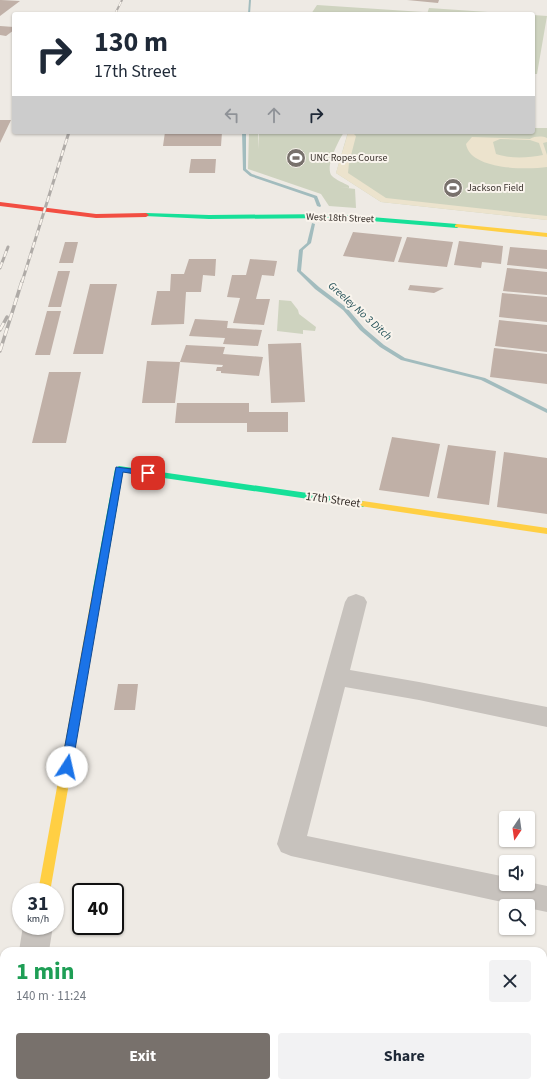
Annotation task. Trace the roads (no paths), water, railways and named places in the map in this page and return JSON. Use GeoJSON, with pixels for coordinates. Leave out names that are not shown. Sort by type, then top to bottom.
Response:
{"type":"FeatureCollection","features":[{"type":"Feature","properties":{"kind":"main road","name":"West 18th Street"},"geometry":{"type":"LineString","coordinates":[[0,199],[100,208],[132,215]]}},
{"type":"Feature","properties":{"kind":"main road","name":"West 18th Street"},"geometry":{"type":"LineString","coordinates":[[0,204],[96,216],[334,216],[396,220],[547,235]]}},
{"type":"Feature","properties":{"kind":"main road","name":"17th Street"},"geometry":{"type":"LineString","coordinates":[[46,883],[119,469],[547,531]]}},
{"type":"Feature","properties":{"kind":"street"},"geometry":{"type":"LineString","coordinates":[[356,602],[291,844],[547,899]]}},
{"type":"Feature","properties":{"kind":"street"},"geometry":{"type":"LineString","coordinates":[[336,677],[419,691],[547,718]]}},
{"type":"Feature","properties":{"kind":"street"},"geometry":{"type":"LineString","coordinates":[[35,947],[37,935]]}},
{"type":"Feature","properties":{"kind":"waterway","name":"Greeley No 3 Ditch"},"geometry":{"type":"LineString","coordinates":[[249,12],[250,0]]}},
{"type":"Feature","properties":{"kind":"waterway","name":"Greeley No 3 Ditch"},"geometry":{"type":"LineString","coordinates":[[244,134],[244,169],[251,175],[316,197],[319,206]]}},
{"type":"Feature","properties":{"kind":"waterway","name":"Greeley No 3 Ditch"},"geometry":{"type":"LineString","coordinates":[[313,224],[309,243],[301,250],[299,271],[317,288],[345,309],[362,329],[382,346],[403,359],[483,379],[547,411]]}},
{"type":"Feature","properties":{"kind":"railway"},"geometry":{"type":"LineString","coordinates":[[116,12],[122,0]]}},
{"type":"Feature","properties":{"kind":"railway"},"geometry":{"type":"LineString","coordinates":[[22,282],[68,134]]}},
{"type":"Feature","properties":{"kind":"railway"},"geometry":{"type":"LineString","coordinates":[[0,268],[8,247]]}},
{"type":"Feature","properties":{"kind":"railway"},"geometry":{"type":"LineString","coordinates":[[0,351],[22,281]]}},
{"type":"Feature","properties":{"kind":"railway"},"geometry":{"type":"LineString","coordinates":[[0,330],[7,317]]}},
{"type":"Feature","properties":{"kind":"place","name":"UNC Ropes Course"},"geometry":{"type":"Point","coordinates":[296,158]}},
{"type":"Feature","properties":{"kind":"place","name":"Jackson Field"},"geometry":{"type":"Point","coordinates":[453,188]}}]}
